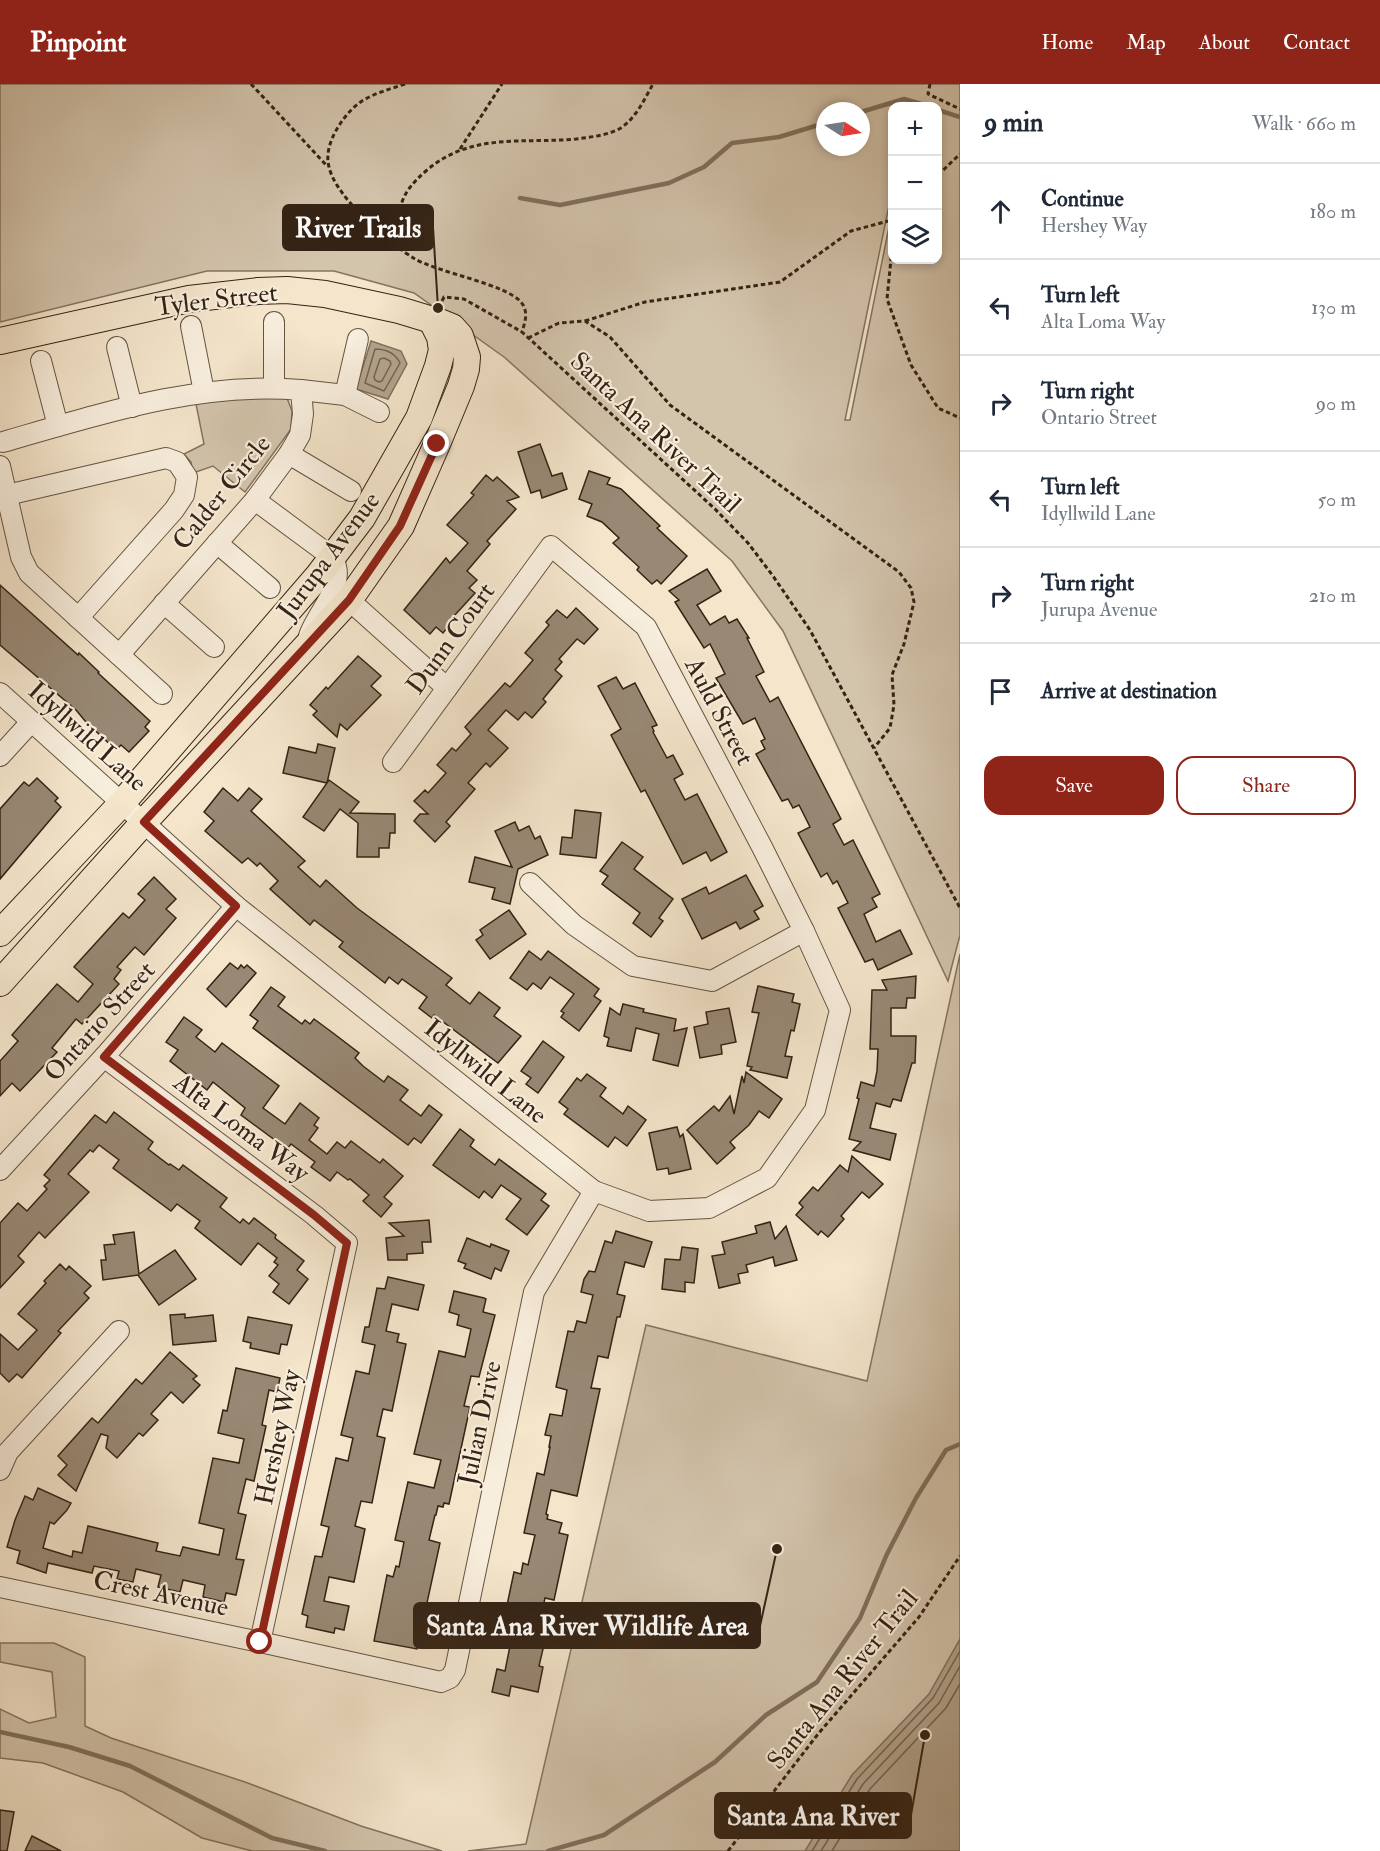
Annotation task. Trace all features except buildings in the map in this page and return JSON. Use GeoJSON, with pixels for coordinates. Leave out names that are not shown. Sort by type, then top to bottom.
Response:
{"type":"FeatureCollection","features":[{"type":"Feature","properties":{"kind":"main road","name":"Tyler Street"},"geometry":{"type":"LineString","coordinates":[[0,341],[178,301],[258,291],[287,290],[325,294],[399,310],[432,321]]}},
{"type":"Feature","properties":{"kind":"main road","name":"Jurupa Avenue"},"geometry":{"type":"LineString","coordinates":[[0,933],[122,803],[333,557],[362,518],[419,418],[438,366],[442,350],[440,337],[432,321]]}},
{"type":"Feature","properties":{"kind":"main road","name":"Jurupa Avenue"},"geometry":{"type":"LineString","coordinates":[[0,982],[349,600],[400,526],[461,386],[467,357],[464,345],[452,327],[432,321]]}},
{"type":"Feature","properties":{"kind":"street"},"geometry":{"type":"LineString","coordinates":[[274,322],[274,388]]}},
{"type":"Feature","properties":{"kind":"street"},"geometry":{"type":"LineString","coordinates":[[191,326],[204,392]]}},
{"type":"Feature","properties":{"kind":"street"},"geometry":{"type":"LineString","coordinates":[[345,394],[358,339]]}},
{"type":"Feature","properties":{"kind":"street"},"geometry":{"type":"LineString","coordinates":[[117,347],[132,407]]}},
{"type":"Feature","properties":{"kind":"street"},"geometry":{"type":"LineString","coordinates":[[41,361],[58,426]]}},
{"type":"Feature","properties":{"kind":"street"},"geometry":{"type":"LineString","coordinates":[[1,446],[58,426],[132,407],[204,392],[237,388],[274,388],[345,394],[379,412]]}},
{"type":"Feature","properties":{"kind":"street","name":"Calder Circle"},"geometry":{"type":"LineString","coordinates":[[119,655],[255,500],[289,454],[300,435],[303,414],[301,390]]}},
{"type":"Feature","properties":{"kind":"street"},"geometry":{"type":"LineString","coordinates":[[289,454],[351,491]]}},
{"type":"Feature","properties":{"kind":"street"},"geometry":{"type":"LineString","coordinates":[[7,495],[166,458],[177,462],[187,477],[184,495],[174,510],[78,618]]}},
{"type":"Feature","properties":{"kind":"street"},"geometry":{"type":"LineString","coordinates":[[0,466],[21,557],[28,573],[162,694]]}},
{"type":"Feature","properties":{"kind":"street"},"geometry":{"type":"LineString","coordinates":[[255,500],[333,557],[338,566],[336,582],[313,623],[304,649]]}},
{"type":"Feature","properties":{"kind":"street"},"geometry":{"type":"LineString","coordinates":[[217,543],[270,588]]}},
{"type":"Feature","properties":{"kind":"street","name":"Dunn Court"},"geometry":{"type":"LineString","coordinates":[[393,762],[551,546]]}},
{"type":"Feature","properties":{"kind":"street","name":"Auld Street"},"geometry":{"type":"LineString","coordinates":[[551,546],[646,627],[804,931]]}},
{"type":"Feature","properties":{"kind":"street"},"geometry":{"type":"LineString","coordinates":[[349,600],[447,688]]}},
{"type":"Feature","properties":{"kind":"street"},"geometry":{"type":"LineString","coordinates":[[164,603],[214,647]]}},
{"type":"Feature","properties":{"kind":"street","name":"Idyllwild Lane"},"geometry":{"type":"LineString","coordinates":[[0,693],[236,906],[594,1191],[649,1210],[709,1208],[767,1178],[815,1110],[840,1010],[804,931]]}},
{"type":"Feature","properties":{"kind":"street"},"geometry":{"type":"LineString","coordinates":[[0,756],[31,722]]}},
{"type":"Feature","properties":{"kind":"street"},"geometry":{"type":"LineString","coordinates":[[530,883],[574,924],[633,966],[712,981],[804,931]]}},
{"type":"Feature","properties":{"kind":"street","name":"Ontario Street"},"geometry":{"type":"LineString","coordinates":[[0,1170],[104,1057],[236,906]]}},
{"type":"Feature","properties":{"kind":"street","name":"Alta Loma Way"},"geometry":{"type":"LineString","coordinates":[[104,1057],[314,1215],[347,1243]]}},
{"type":"Feature","properties":{"kind":"street","name":"Julian Drive"},"geometry":{"type":"LineString","coordinates":[[450,1678],[455,1670],[534,1292],[594,1191]]}},
{"type":"Feature","properties":{"kind":"street","name":"Hershey Way"},"geometry":{"type":"LineString","coordinates":[[260,1642],[347,1243]]}},
{"type":"Feature","properties":{"kind":"street"},"geometry":{"type":"LineString","coordinates":[[0,1470],[8,1452],[119,1331]]}},
{"type":"Feature","properties":{"kind":"street","name":"Crest Avenue"},"geometry":{"type":"LineString","coordinates":[[0,1587],[441,1682],[450,1678]]}},
{"type":"Feature","properties":{"kind":"path"},"geometry":{"type":"LineString","coordinates":[[250,84],[329,167],[351,204],[375,228],[416,259],[499,289],[520,301],[525,309],[526,319],[522,332]]}},
{"type":"Feature","properties":{"kind":"path"},"geometry":{"type":"LineString","coordinates":[[329,167],[328,148],[346,114],[375,94],[405,84]]}},
{"type":"Feature","properties":{"kind":"path"},"geometry":{"type":"LineString","coordinates":[[459,151],[502,84]]}},
{"type":"Feature","properties":{"kind":"path"},"geometry":{"type":"LineString","coordinates":[[402,249],[398,215],[402,199],[413,182],[434,164],[459,151],[483,143],[563,140],[597,136],[617,130],[631,119],[653,84]]}},
{"type":"Feature","properties":{"kind":"path"},"geometry":{"type":"LineString","coordinates":[[930,84],[928,94],[960,109]]}},
{"type":"Feature","properties":{"kind":"path"},"geometry":{"type":"LineString","coordinates":[[942,171],[960,154]]}},
{"type":"Feature","properties":{"kind":"path"},"geometry":{"type":"LineString","coordinates":[[528,338],[559,322],[585,321],[645,302],[780,282],[851,231],[888,221]]}},
{"type":"Feature","properties":{"kind":"path"},"geometry":{"type":"LineString","coordinates":[[890,264],[886,299],[911,365],[938,408],[960,418]]}},
{"type":"Feature","properties":{"kind":"path","name":"Santa Ana River Trail"},"geometry":{"type":"LineString","coordinates":[[432,321],[444,297],[464,299],[522,332],[715,509],[748,543],[774,576],[810,630],[960,908]]}},
{"type":"Feature","properties":{"kind":"path"},"geometry":{"type":"LineString","coordinates":[[585,321],[609,337],[670,405],[899,572],[911,588],[914,602],[904,644],[892,675],[894,705],[890,728],[874,748]]}},
{"type":"Feature","properties":{"kind":"path","name":"Santa Ana River Trail"},"geometry":{"type":"LineString","coordinates":[[728,1851],[818,1734],[919,1617],[960,1556]]}},
{"type":"Feature","properties":{"kind":"shaded area"},"geometry":{"type":"Polygon","coordinates":[[[0,84],[960,84],[960,935],[948,981],[783,631],[732,561],[504,357],[414,293],[334,271],[207,271],[0,322],[0,84]]]}},
{"type":"Feature","properties":{"kind":"shaded area"},"geometry":{"type":"Polygon","coordinates":[[[287,398],[292,411],[291,429],[245,492],[213,466],[193,473],[191,462],[184,454],[204,444],[195,399],[287,398]]]}},
{"type":"Feature","properties":{"kind":"shaded area"},"geometry":{"type":"Polygon","coordinates":[[[960,954],[960,1851],[468,1851],[526,1844],[646,1325],[867,1381],[960,954]]]}},
{"type":"Feature","properties":{"kind":"shaded area"},"geometry":{"type":"Polygon","coordinates":[[[0,1643],[54,1643],[85,1657],[85,1726],[111,1738],[245,1782],[361,1826],[442,1851],[252,1851],[202,1838],[123,1792],[43,1763],[0,1758],[0,1709],[29,1723],[56,1717],[52,1672],[0,1662],[0,1643]]]}},
{"type":"Feature","properties":{"kind":"water"},"geometry":{"type":"Polygon","coordinates":[[[371,341],[401,351],[407,364],[388,399],[356,389],[371,341]]]}},
{"type":"Feature","properties":{"kind":"water"},"geometry":{"type":"Polygon","coordinates":[[[960,1639],[960,1851],[805,1851],[852,1775],[929,1694],[960,1639]]]}},
{"type":"Feature","properties":{"kind":"waterway"},"geometry":{"type":"LineString","coordinates":[[894,102],[904,99],[914,102]]}},
{"type":"Feature","properties":{"kind":"waterway"},"geometry":{"type":"LineString","coordinates":[[870,109],[888,104]]}},
{"type":"Feature","properties":{"kind":"waterway"},"geometry":{"type":"LineString","coordinates":[[942,111],[960,117]]}},
{"type":"Feature","properties":{"kind":"waterway"},"geometry":{"type":"LineString","coordinates":[[520,198],[560,205],[669,183],[704,167],[732,143],[779,137],[816,126]]}},
{"type":"Feature","properties":{"kind":"waterway"},"geometry":{"type":"LineString","coordinates":[[548,1851],[604,1835],[715,1762],[766,1715],[817,1682],[860,1618],[887,1554],[916,1498],[946,1450],[960,1444]]}},
{"type":"Feature","properties":{"kind":"waterway"},"geometry":{"type":"LineString","coordinates":[[0,1732],[69,1747],[130,1766],[272,1838],[325,1851]]}},
{"type":"Feature","properties":{"kind":"place","name":"River Trails"},"geometry":{"type":"Point","coordinates":[438,308]}},
{"type":"Feature","properties":{"kind":"place","name":"Santa Ana River Wildlife Area"},"geometry":{"type":"Point","coordinates":[777,1549]}},
{"type":"Feature","properties":{"kind":"place","name":"Santa Ana River"},"geometry":{"type":"Point","coordinates":[925,1735]}},
{"type":"Feature","properties":{"kind":"route"},"geometry":{"type":"LineString","coordinates":[[260,1642],[347,1243],[314,1215],[104,1057],[236,906],[144,822],[349,600],[400,526],[437,444]]}}]}
